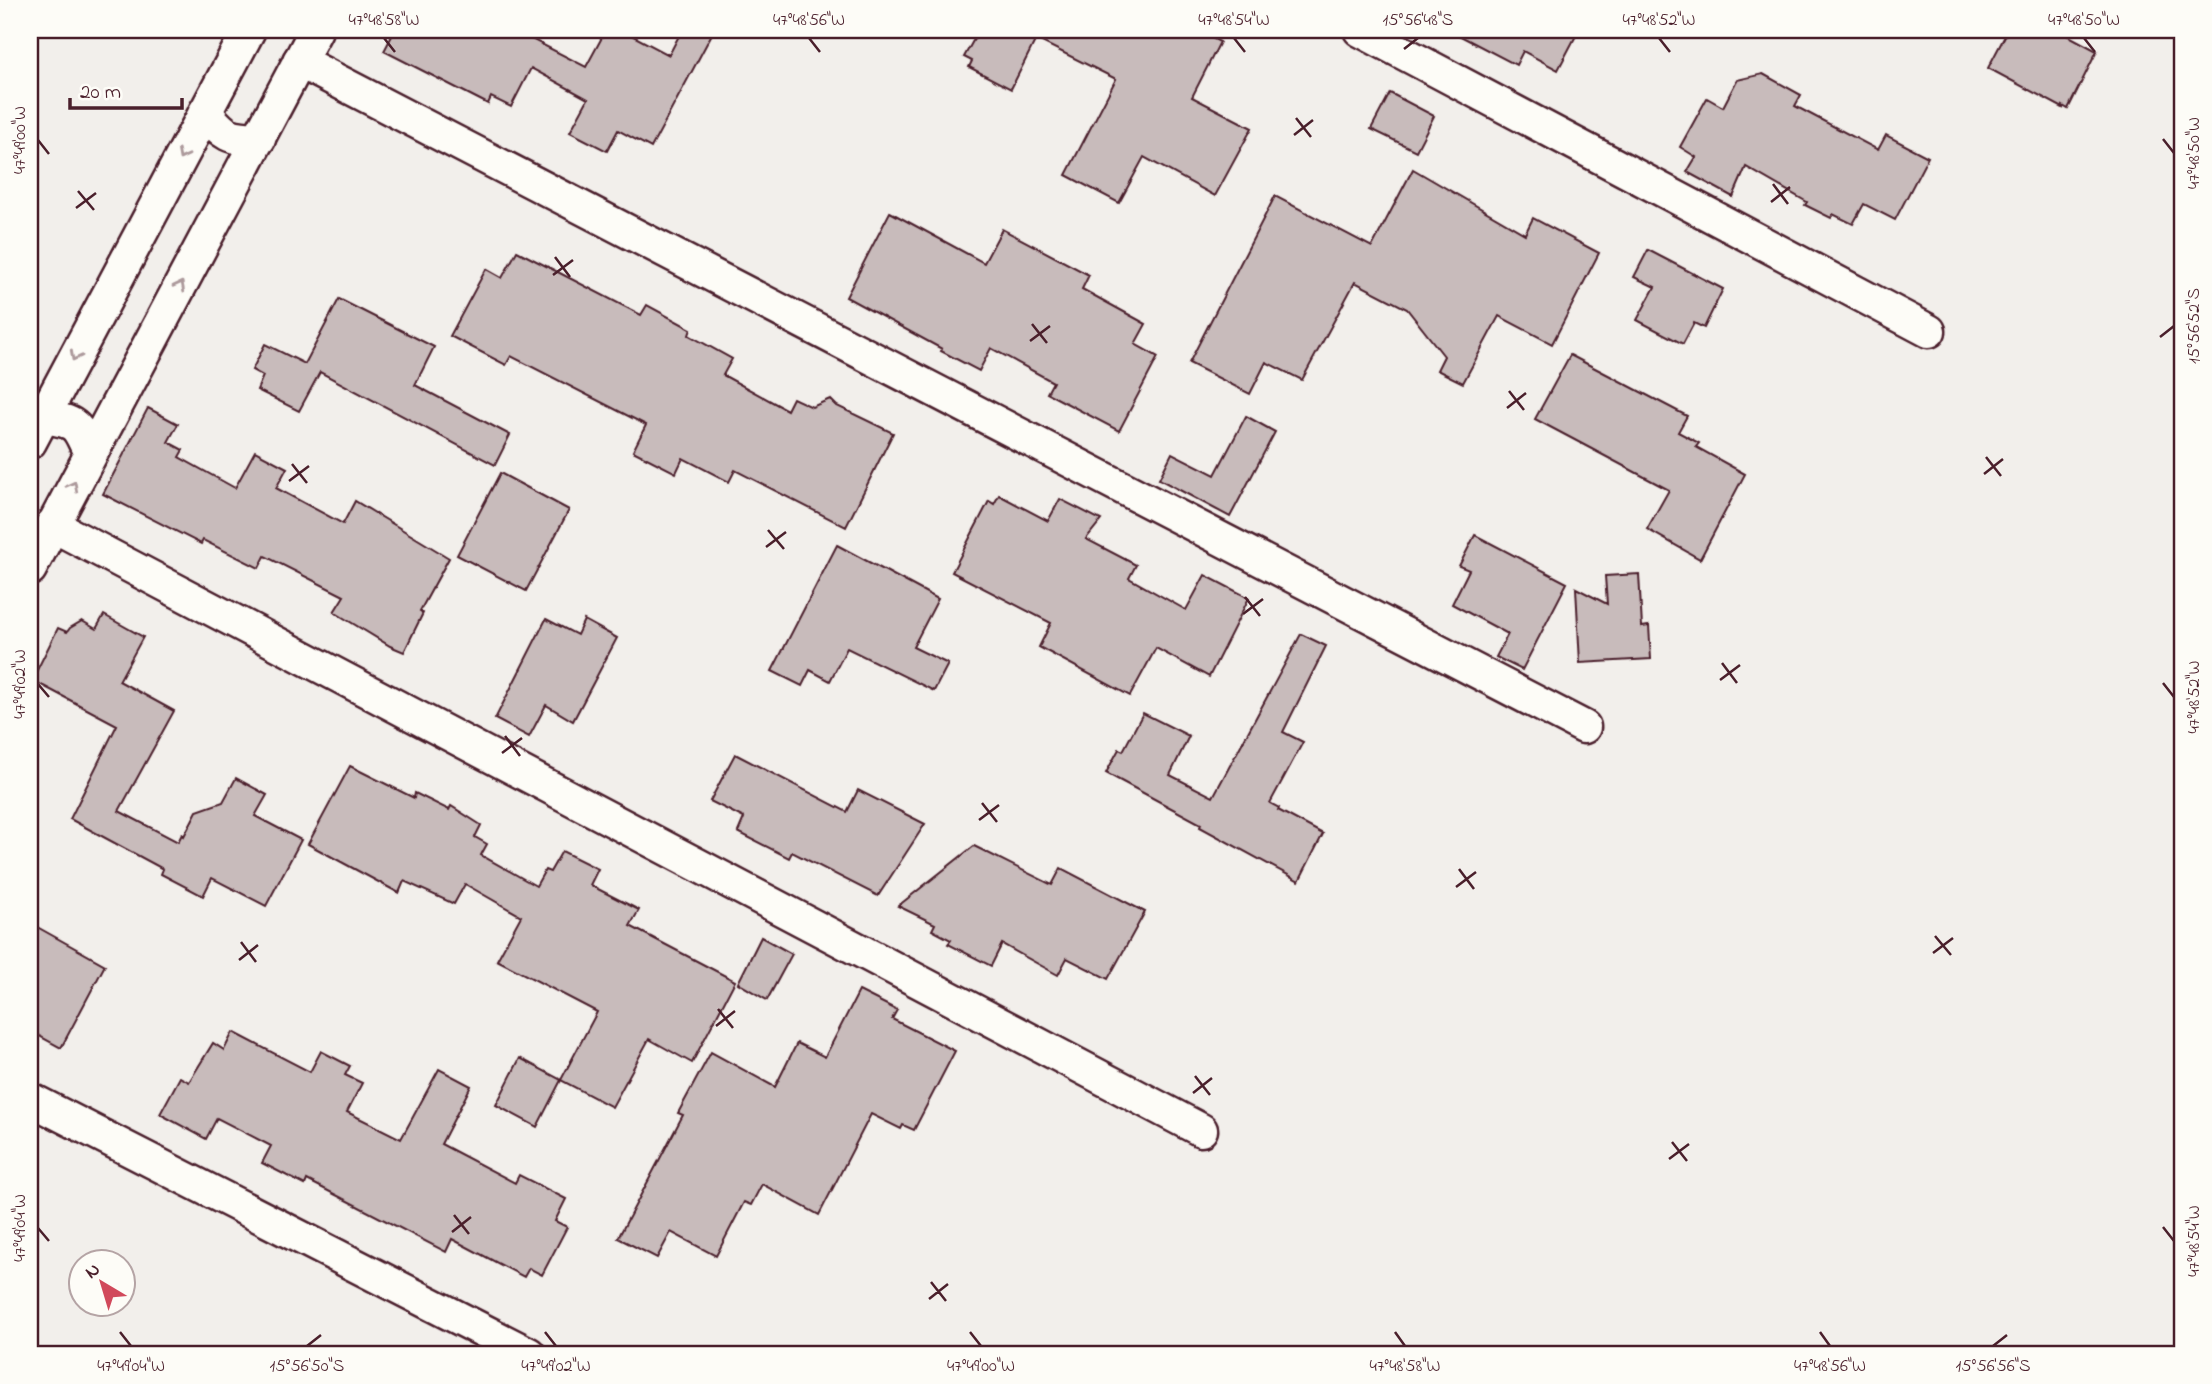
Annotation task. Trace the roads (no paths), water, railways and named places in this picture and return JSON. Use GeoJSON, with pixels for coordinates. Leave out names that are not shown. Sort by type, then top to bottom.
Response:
{"type":"FeatureCollection","features":[{"type":"Feature","properties":{"kind":"street"},"geometry":{"type":"LineString","coordinates":[[36,430],[249,30]]}},
{"type":"Feature","properties":{"kind":"street"},"geometry":{"type":"LineString","coordinates":[[30,569],[316,30]]}},
{"type":"Feature","properties":{"kind":"street"},"geometry":{"type":"LineString","coordinates":[[1360,30],[1929,331]]}},
{"type":"Feature","properties":{"kind":"street"},"geometry":{"type":"LineString","coordinates":[[299,61],[1584,727]]}},
{"type":"Feature","properties":{"kind":"street"},"geometry":{"type":"LineString","coordinates":[[205,112],[233,138],[258,139]]}},
{"type":"Feature","properties":{"kind":"street"},"geometry":{"type":"LineString","coordinates":[[36,430],[68,421],[80,431],[90,454]]}},
{"type":"Feature","properties":{"kind":"street"},"geometry":{"type":"LineString","coordinates":[[52,525],[1202,1130]]}},
{"type":"Feature","properties":{"kind":"street"},"geometry":{"type":"LineString","coordinates":[[30,1099],[528,1354]]}}]}
